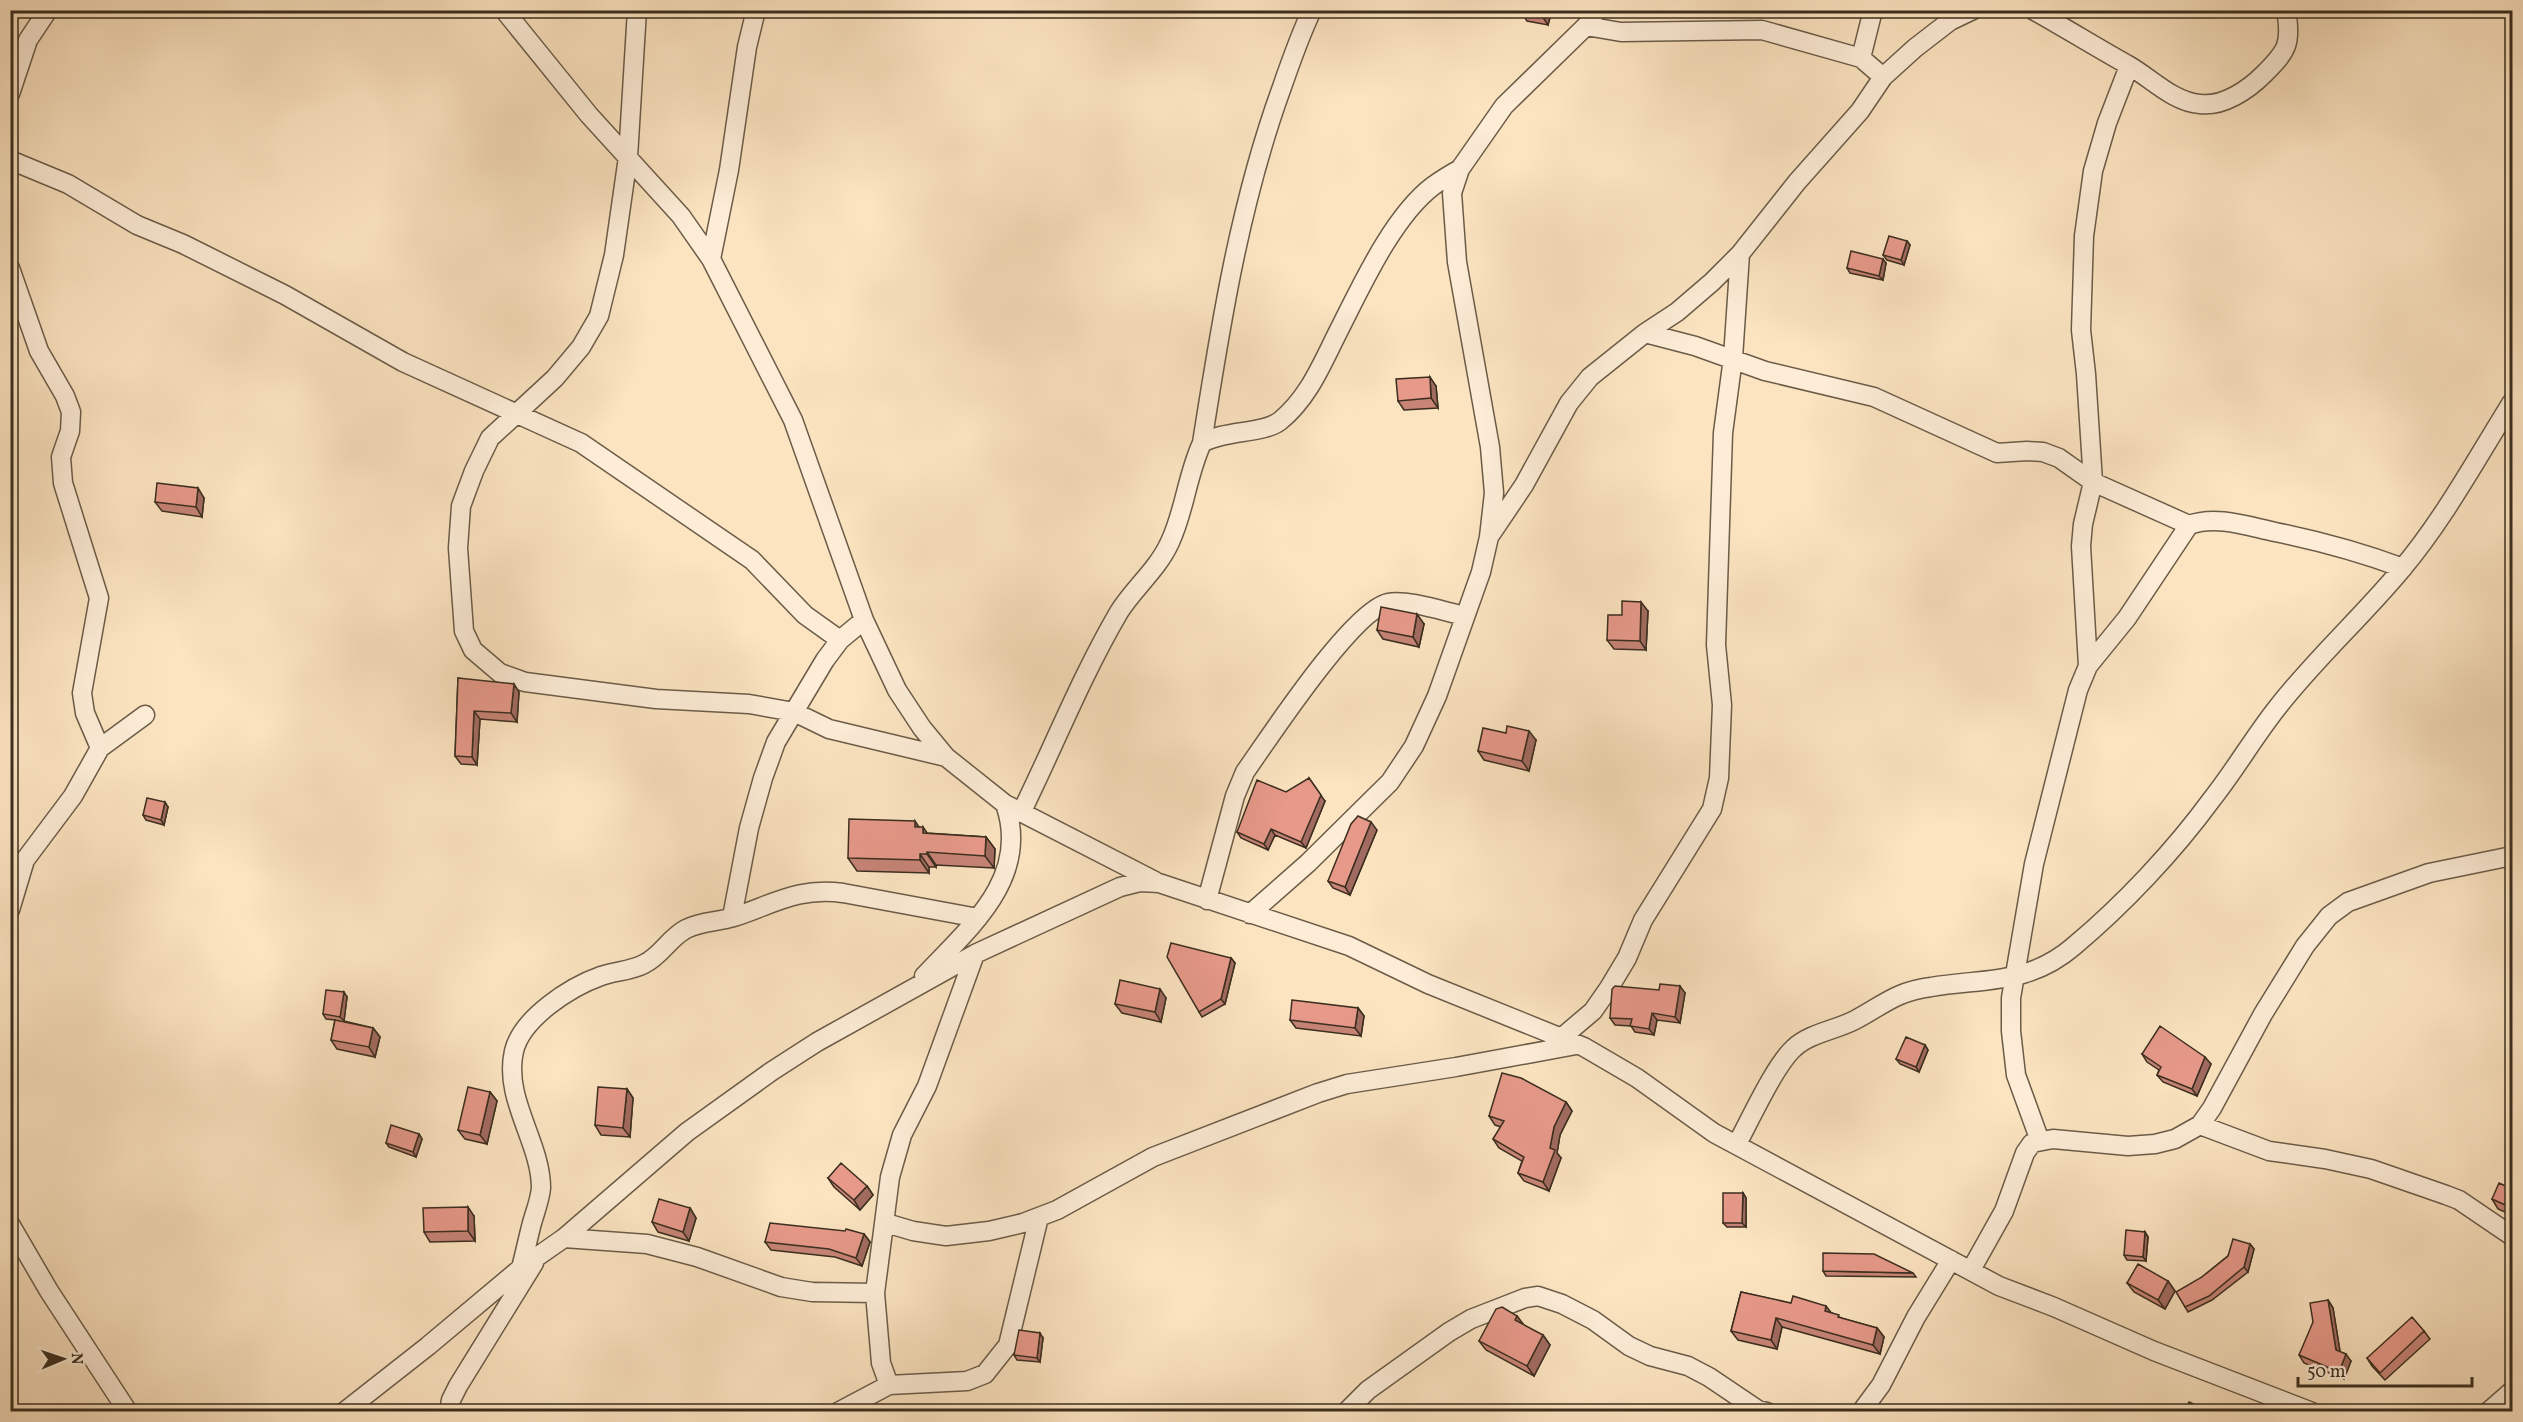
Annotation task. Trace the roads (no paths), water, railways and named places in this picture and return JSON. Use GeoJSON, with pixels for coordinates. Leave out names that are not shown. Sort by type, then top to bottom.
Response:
{"type":"FeatureCollection","features":[{"type":"Feature","properties":{"kind":"street"},"geometry":{"type":"LineString","coordinates":[[10,94],[28,40],[48,10]]}},
{"type":"Feature","properties":{"kind":"street"},"geometry":{"type":"LineString","coordinates":[[504,10],[589,115],[681,216],[711,259],[793,420],[864,620],[897,690],[922,728],[946,757],[1013,808],[1159,883],[1348,946],[1428,984],[1578,1045],[1637,1078],[1714,1133],[1999,1287],[2054,1307],[2267,1404],[2312,1412]]}},
{"type":"Feature","properties":{"kind":"street"},"geometry":{"type":"LineString","coordinates":[[637,10],[628,157],[614,255],[598,316],[581,347],[555,378],[490,438],[474,471],[461,506],[458,548],[459,589],[464,631],[473,650],[500,673],[525,682],[656,699],[749,704],[794,712],[829,729],[946,757]]}},
{"type":"Feature","properties":{"kind":"street"},"geometry":{"type":"LineString","coordinates":[[711,259],[729,170],[747,47],[756,10]]}},
{"type":"Feature","properties":{"kind":"street"},"geometry":{"type":"LineString","coordinates":[[910,991],[992,900],[1006,869],[1011,844],[1013,808],[1121,609],[1148,576],[1169,544],[1181,516],[1191,472],[1202,443],[1227,287],[1263,138],[1312,10]]}},
{"type":"Feature","properties":{"kind":"street"},"geometry":{"type":"LineString","coordinates":[[1250,914],[1308,864],[1390,782],[1414,746],[1437,696],[1480,572],[1489,537],[1494,493],[1490,447],[1457,262],[1452,192],[1460,169],[1504,106],[1586,26],[1597,10]]}},
{"type":"Feature","properties":{"kind":"street"},"geometry":{"type":"LineString","coordinates":[[1862,58],[1873,10]]}},
{"type":"Feature","properties":{"kind":"street"},"geometry":{"type":"LineString","coordinates":[[1489,537],[1524,485],[1569,403],[1590,377],[1645,333],[1677,312],[1740,255],[1797,182],[1860,111],[1883,77],[1953,16],[1973,10]]}},
{"type":"Feature","properties":{"kind":"street"},"geometry":{"type":"LineString","coordinates":[[2033,10],[2129,66],[2180,99],[2198,104],[2216,104],[2259,79],[2287,48],[2290,33],[2286,10]]}},
{"type":"Feature","properties":{"kind":"street"},"geometry":{"type":"LineString","coordinates":[[1586,26],[1621,32],[1762,30],[1862,58],[1883,77]]}},
{"type":"Feature","properties":{"kind":"street"},"geometry":{"type":"LineString","coordinates":[[2088,666],[2080,546],[2093,483],[2081,330],[2084,236],[2093,171],[2107,123],[2129,66]]}},
{"type":"Feature","properties":{"kind":"street"},"geometry":{"type":"LineString","coordinates":[[10,160],[68,184],[137,225],[183,244],[285,295],[403,362],[581,443],[752,560],[805,615],[840,640]]}},
{"type":"Feature","properties":{"kind":"street"},"geometry":{"type":"LineString","coordinates":[[1202,443],[1229,433],[1262,428],[1277,423],[1293,408],[1310,388],[1363,282],[1403,218],[1432,187],[1460,169]]}},
{"type":"Feature","properties":{"kind":"street"},"geometry":{"type":"LineString","coordinates":[[1560,1039],[1593,1011],[1610,988],[1627,958],[1643,920],[1712,809],[1719,778],[1722,705],[1716,645],[1720,502],[1726,405],[1733,358],[1740,255]]}},
{"type":"Feature","properties":{"kind":"street"},"geometry":{"type":"LineString","coordinates":[[10,268],[39,351],[65,396],[70,412],[70,431],[61,457],[61,470],[99,598],[81,693],[85,713],[100,748]]}},
{"type":"Feature","properties":{"kind":"street"},"geometry":{"type":"LineString","coordinates":[[1645,333],[1733,358],[1765,371],[1874,397],[1997,453],[2027,450],[2043,452],[2059,458],[2093,483],[2189,525]]}},
{"type":"Feature","properties":{"kind":"street"},"geometry":{"type":"LineString","coordinates":[[1737,1144],[1770,1084],[1795,1047],[1810,1037],[1856,1019],[1889,998],[1931,987],[2014,978],[2041,967],[2072,948],[2172,849],[2213,799],[2278,706],[2403,568],[2459,489],[2512,402]]}},
{"type":"Feature","properties":{"kind":"street"},"geometry":{"type":"LineString","coordinates":[[2040,1141],[2016,1075],[2011,998],[2034,864],[2078,690],[2088,666],[2127,618],[2189,525],[2200,521],[2236,523],[2341,546],[2403,568]]}},
{"type":"Feature","properties":{"kind":"street"},"geometry":{"type":"LineString","coordinates":[[1207,900],[1235,796],[1245,772],[1336,648],[1370,614],[1390,603],[1417,605],[1465,616]]}},
{"type":"Feature","properties":{"kind":"street"},"geometry":{"type":"LineString","coordinates":[[732,917],[749,828],[762,778],[776,742],[805,690],[840,640],[864,620]]}},
{"type":"Feature","properties":{"kind":"street"},"geometry":{"type":"LineString","coordinates":[[10,910],[25,860],[73,796],[100,748],[145,715]]}},
{"type":"Feature","properties":{"kind":"street"},"geometry":{"type":"LineString","coordinates":[[1971,1270],[2004,1211],[2025,1153],[2032,1143],[2053,1139],[2128,1146],[2156,1144],[2175,1139],[2200,1125],[2305,946],[2329,916],[2348,902],[2429,873],[2512,856]]}},
{"type":"Feature","properties":{"kind":"street"},"geometry":{"type":"LineString","coordinates":[[344,1412],[529,1263],[564,1238],[687,1132],[772,1071],[817,1042],[975,954],[1120,887],[1140,882],[1159,883]]}},
{"type":"Feature","properties":{"kind":"street"},"geometry":{"type":"LineString","coordinates":[[449,1412],[451,1400],[458,1386],[529,1263],[541,1189],[512,1072],[514,1051],[520,1036],[530,1022],[578,985],[645,964],[660,953],[672,938],[687,928],[732,917],[793,896],[821,890],[978,918]]}},
{"type":"Feature","properties":{"kind":"street"},"geometry":{"type":"LineString","coordinates":[[889,1385],[881,1362],[874,1293],[891,1177],[902,1135],[927,1086],[975,954]]}},
{"type":"Feature","properties":{"kind":"street"},"geometry":{"type":"LineString","coordinates":[[886,1222],[913,1231],[945,1236],[989,1231],[1057,1210],[1153,1157],[1318,1093],[1347,1084],[1578,1045]]}},
{"type":"Feature","properties":{"kind":"street"},"geometry":{"type":"LineString","coordinates":[[2200,1125],[2269,1152],[2325,1159],[2371,1169],[2446,1195],[2459,1200],[2512,1236]]}},
{"type":"Feature","properties":{"kind":"street"},"geometry":{"type":"LineString","coordinates":[[838,1412],[889,1385],[968,1381],[985,1374],[1008,1345],[1039,1217]]}},
{"type":"Feature","properties":{"kind":"street"},"geometry":{"type":"LineString","coordinates":[[10,1224],[49,1291],[128,1412]]}},
{"type":"Feature","properties":{"kind":"street"},"geometry":{"type":"LineString","coordinates":[[564,1238],[647,1244],[698,1257],[781,1287],[812,1292],[874,1293]]}},
{"type":"Feature","properties":{"kind":"street"},"geometry":{"type":"LineString","coordinates":[[1861,1412],[1881,1385],[1916,1317],[1952,1260]]}},
{"type":"Feature","properties":{"kind":"street"},"geometry":{"type":"LineString","coordinates":[[1346,1412],[1368,1390],[1449,1332],[1471,1319],[1525,1298],[1538,1296],[1562,1304],[1593,1320],[1629,1346],[1650,1356],[1688,1366],[1709,1377],[1758,1410],[1767,1412]]}},
{"type":"Feature","properties":{"kind":"street"},"geometry":{"type":"LineString","coordinates":[[2488,1412],[2512,1391]]}}]}
